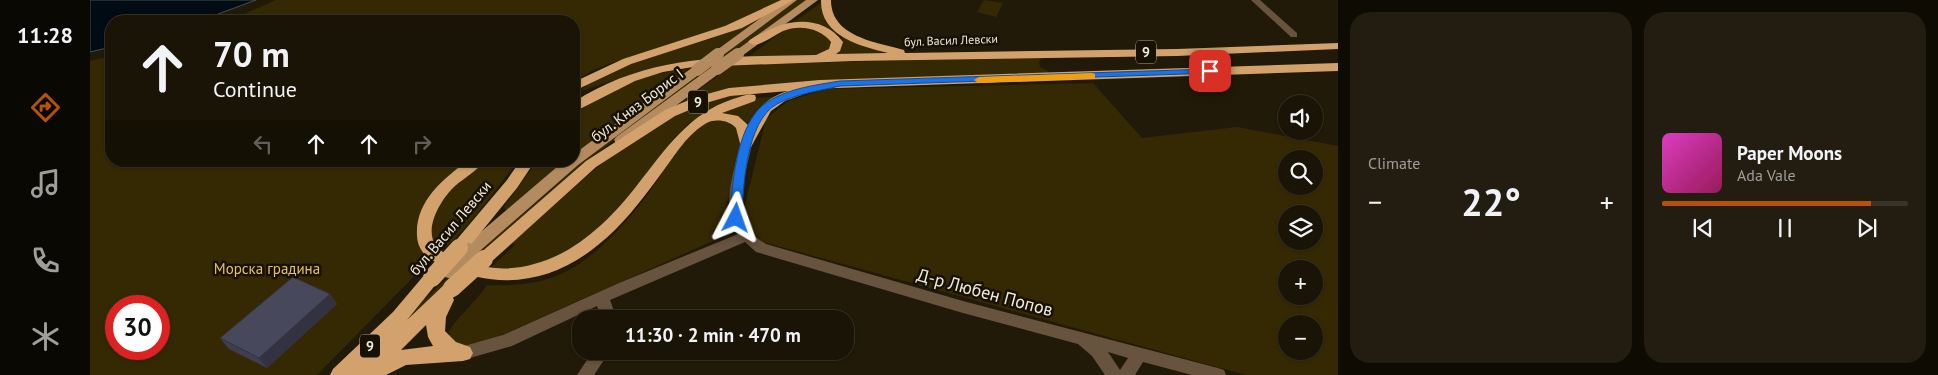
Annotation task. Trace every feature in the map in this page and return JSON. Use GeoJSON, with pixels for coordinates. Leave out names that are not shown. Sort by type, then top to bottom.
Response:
{"type":"FeatureCollection","features":[{"type":"Feature","properties":{"kind":"highway"},"geometry":{"type":"LineString","coordinates":[[580,83],[614,65],[744,23],[791,0]]}},
{"type":"Feature","properties":{"kind":"highway"},"geometry":{"type":"LineString","coordinates":[[826,0],[826,12],[829,20],[842,32],[863,42],[897,52],[954,55]]}},
{"type":"Feature","properties":{"kind":"highway"},"geometry":{"type":"LineString","coordinates":[[754,42],[788,26],[806,25],[830,34],[835,38],[837,44],[830,54],[814,59]]}},
{"type":"Feature","properties":{"kind":"highway","name":"бул. Васил Левски"},"geometry":{"type":"LineString","coordinates":[[580,104],[624,80],[661,69],[688,64],[954,55],[1235,50],[1338,46]]}},
{"type":"Feature","properties":{"kind":"highway"},"geometry":{"type":"LineString","coordinates":[[1235,50],[1269,52],[1282,57],[1287,62],[1287,64],[1265,70]]}},
{"type":"Feature","properties":{"kind":"highway"},"geometry":{"type":"LineString","coordinates":[[1087,53],[1048,59],[1044,62],[1044,65],[1060,73],[1106,75]]}},
{"type":"Feature","properties":{"kind":"highway","name":"9"},"geometry":{"type":"LineString","coordinates":[[591,164],[662,118],[701,100],[750,89],[820,84],[1338,67]]}},
{"type":"Feature","properties":{"kind":"highway"},"geometry":{"type":"LineString","coordinates":[[580,93],[624,80]]}},
{"type":"Feature","properties":{"kind":"highway"},"geometry":{"type":"LineString","coordinates":[[470,167],[445,187],[431,204],[424,222],[427,247],[434,254],[475,272],[498,276],[523,274],[559,262],[594,239],[629,206],[680,139],[698,122],[722,106],[741,100],[820,84]]}},
{"type":"Feature","properties":{"kind":"highway"},"geometry":{"type":"LineString","coordinates":[[746,144],[758,117],[772,103],[799,91],[840,84]]}},
{"type":"Feature","properties":{"kind":"highway"},"geometry":{"type":"LineString","coordinates":[[698,122],[718,117],[734,120],[744,129],[746,144]]}},
{"type":"Feature","properties":{"kind":"highway","name":"бул. Княз Борис I"},"geometry":{"type":"LineString","coordinates":[[363,375],[440,282],[470,253],[591,164]]}},
{"type":"Feature","properties":{"kind":"highway","name":"бул. Васил Левски"},"geometry":{"type":"LineString","coordinates":[[440,282],[470,253],[524,167]]}},
{"type":"Feature","properties":{"kind":"highway"},"geometry":{"type":"LineString","coordinates":[[440,282],[434,330],[436,336],[444,345],[463,353]]}},
{"type":"Feature","properties":{"kind":"highway","name":"бул. Княз Борис I"},"geometry":{"type":"LineString","coordinates":[[340,375],[399,317]]}},
{"type":"Feature","properties":{"kind":"highway"},"geometry":{"type":"LineString","coordinates":[[372,375],[384,365],[403,357],[463,353]]}},
{"type":"Feature","properties":{"kind":"main road","name":"бул. Княз Борис I"},"geometry":{"type":"LineString","coordinates":[[580,157],[791,0]]}},
{"type":"Feature","properties":{"kind":"main road","name":"бул. Княз Борис I"},"geometry":{"type":"LineString","coordinates":[[591,164],[717,69],[813,0]]}},
{"type":"Feature","properties":{"kind":"main road","name":"бул. Княз Борис I"},"geometry":{"type":"LineString","coordinates":[[470,253],[567,167]]}},
{"type":"Feature","properties":{"kind":"main road","name":"бул. Княз Борис I"},"geometry":{"type":"LineString","coordinates":[[399,317],[440,282]]}},
{"type":"Feature","properties":{"kind":"street"},"geometry":{"type":"LineString","coordinates":[[1254,0],[1294,35]]}},
{"type":"Feature","properties":{"kind":"street","name":"Д-р Любен Попов"},"geometry":{"type":"LineString","coordinates":[[746,144],[736,218],[740,228],[761,248],[909,292],[1218,375]]}},
{"type":"Feature","properties":{"kind":"street"},"geometry":{"type":"LineString","coordinates":[[463,353],[506,341],[602,297],[747,236]]}},
{"type":"Feature","properties":{"kind":"street"},"geometry":{"type":"LineString","coordinates":[[602,297],[606,310]]}},
{"type":"Feature","properties":{"kind":"street"},"geometry":{"type":"LineString","coordinates":[[1077,337],[1098,351],[1114,375]]}},
{"type":"Feature","properties":{"kind":"street"},"geometry":{"type":"LineString","coordinates":[[1126,375],[1139,354]]}},
{"type":"Feature","properties":{"kind":"street"},"geometry":{"type":"LineString","coordinates":[[585,375],[596,360]]}},
{"type":"Feature","properties":{"kind":"green space"},"geometry":{"type":"Polygon","coordinates":[[[276,0],[781,0],[731,24],[687,40],[617,61],[593,70],[580,78],[580,15],[242,15],[276,0]]]}},
{"type":"Feature","properties":{"kind":"green space"},"geometry":{"type":"Polygon","coordinates":[[[797,0],[807,0],[624,132],[590,159],[349,375],[423,300],[573,167],[580,167],[580,161],[797,0]]]}},
{"type":"Feature","properties":{"kind":"green space"},"geometry":{"type":"Polygon","coordinates":[[[984,0],[1003,3],[996,17],[977,12],[984,0]]]}},
{"type":"Feature","properties":{"kind":"green space"},"geometry":{"type":"Polygon","coordinates":[[[821,3],[825,19],[840,33],[834,34],[792,23],[821,3]]]}},
{"type":"Feature","properties":{"kind":"green space"},"geometry":{"type":"Polygon","coordinates":[[[759,20],[700,61],[648,69],[581,91],[589,83],[615,69],[717,37],[759,20]]]}},
{"type":"Feature","properties":{"kind":"green space"},"geometry":{"type":"Polygon","coordinates":[[[793,28],[816,30],[834,43],[825,55],[747,58],[783,31],[793,28]]]}},
{"type":"Feature","properties":{"kind":"green space"},"geometry":{"type":"Polygon","coordinates":[[[843,37],[901,55],[834,55],[841,46],[841,39],[843,37]]]}},
{"type":"Feature","properties":{"kind":"green space","name":"Морска градина"},"geometry":{"type":"Polygon","coordinates":[[[105,57],[105,167],[467,167],[421,213],[419,219],[419,238],[429,261],[317,375],[90,375],[90,61],[105,57]]]}},
{"type":"Feature","properties":{"kind":"green space"},"geometry":{"type":"Polygon","coordinates":[[[1042,57],[1039,62],[1040,67],[1051,73],[763,85],[727,89],[682,102],[733,65],[1042,57]]]}},
{"type":"Feature","properties":{"kind":"green space"},"geometry":{"type":"Polygon","coordinates":[[[688,69],[580,151],[580,110],[613,90],[643,78],[688,69]]]}},
{"type":"Feature","properties":{"kind":"green space"},"geometry":{"type":"Polygon","coordinates":[[[1093,83],[1142,138],[1237,127],[1278,135],[1278,140],[1306,140],[1338,146],[1338,375],[1246,375],[763,242],[741,221],[766,119],[788,101],[827,89],[1093,83]]]}},
{"type":"Feature","properties":{"kind":"green space"},"geometry":{"type":"Polygon","coordinates":[[[768,91],[726,101],[689,123],[674,138],[657,163],[599,232],[541,267],[488,270],[515,245],[511,243],[577,184],[624,146],[649,130],[675,115],[709,101],[734,95],[768,91]]]}},
{"type":"Feature","properties":{"kind":"green space"},"geometry":{"type":"Polygon","coordinates":[[[779,96],[758,111],[751,122],[748,123],[715,116],[749,99],[779,96]]]}},
{"type":"Feature","properties":{"kind":"green space"},"geometry":{"type":"Polygon","coordinates":[[[721,120],[735,126],[741,133],[739,161],[725,210],[721,233],[715,240],[475,347],[459,345],[450,336],[449,331],[453,325],[487,285],[508,285],[539,281],[559,275],[581,263],[604,244],[636,210],[687,136],[702,125],[721,120]]]}},
{"type":"Feature","properties":{"kind":"green space"},"geometry":{"type":"Polygon","coordinates":[[[476,167],[513,167],[477,214],[453,241],[439,251],[431,238],[430,226],[439,204],[455,185],[476,167]]]}},
{"type":"Feature","properties":{"kind":"green space"},"geometry":{"type":"Polygon","coordinates":[[[533,167],[560,167],[506,211],[504,207],[533,167]]]}},
{"type":"Feature","properties":{"kind":"shaded area"},"geometry":{"type":"Polygon","coordinates":[[[90,0],[256,0],[215,15],[105,15],[105,48],[90,52],[90,0]]]}},
{"type":"Feature","properties":{"kind":"building"},"geometry":{"type":"Polygon","coordinates":[[[293,277],[330,294],[259,358],[220,338],[293,277]]]}},
{"type":"Feature","properties":{"kind":"slow traffic"},"geometry":{"type":"LineString","coordinates":[[979,80],[1092,76]]}},
{"type":"Feature","properties":{"kind":"route"},"geometry":{"type":"LineString","coordinates":[[736,218],[737,196],[746,144],[755,122],[762,111],[772,103],[799,91],[840,84],[1210,71]]}}]}
